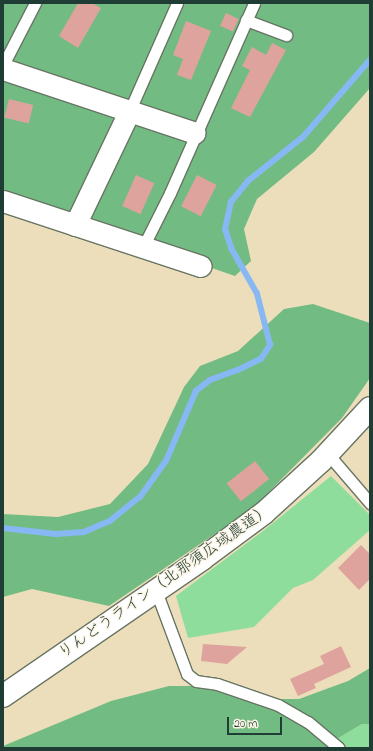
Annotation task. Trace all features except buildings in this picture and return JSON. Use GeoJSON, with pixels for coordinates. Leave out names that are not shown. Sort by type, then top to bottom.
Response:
{"type":"FeatureCollection","features":[{"type":"Feature","properties":{"kind":"street"},"geometry":{"type":"LineString","coordinates":[[3,69],[195,133]]}},
{"type":"Feature","properties":{"kind":"street"},"geometry":{"type":"LineString","coordinates":[[75,225],[129,112]]}},
{"type":"Feature","properties":{"kind":"street"},"geometry":{"type":"LineString","coordinates":[[3,201],[201,266]]}},
{"type":"Feature","properties":{"kind":"street","name":"りんどうライン（北那須広域農道）"},"geometry":{"type":"LineString","coordinates":[[3,696],[264,513],[328,454],[370,408]]}},
{"type":"Feature","properties":{"kind":"lane"},"geometry":{"type":"LineString","coordinates":[[3,65],[35,3]]}},
{"type":"Feature","properties":{"kind":"lane"},"geometry":{"type":"LineString","coordinates":[[129,112],[177,3]]}},
{"type":"Feature","properties":{"kind":"lane"},"geometry":{"type":"LineString","coordinates":[[143,247],[170,193],[195,133],[254,3]]}},
{"type":"Feature","properties":{"kind":"lane"},"geometry":{"type":"LineString","coordinates":[[246,20],[286,35]]}},
{"type":"Feature","properties":{"kind":"lane"},"geometry":{"type":"LineString","coordinates":[[328,454],[370,503]]}},
{"type":"Feature","properties":{"kind":"lane"},"geometry":{"type":"LineString","coordinates":[[156,590],[188,674],[196,681],[217,684],[278,705],[308,722],[339,748]]}},
{"type":"Feature","properties":{"kind":"green space"},"geometry":{"type":"Polygon","coordinates":[[[3,3],[370,3],[370,88],[314,152],[257,199],[244,229],[251,261],[235,276],[3,196],[3,3]]]}},
{"type":"Feature","properties":{"kind":"green space"},"geometry":{"type":"Polygon","coordinates":[[[313,304],[370,323],[370,378],[342,418],[253,508],[109,606],[32,589],[3,597],[3,514],[58,517],[110,504],[148,464],[184,387],[200,366],[238,351],[284,309],[313,304]]]}},
{"type":"Feature","properties":{"kind":"green space"},"geometry":{"type":"Polygon","coordinates":[[[331,476],[370,515],[370,530],[313,580],[293,588],[254,627],[188,638],[176,596],[263,531],[331,476]]]}},
{"type":"Feature","properties":{"kind":"green space"},"geometry":{"type":"Polygon","coordinates":[[[370,668],[370,724],[362,724],[330,743],[331,748],[3,748],[3,746],[111,701],[169,686],[230,686],[271,699],[299,699],[348,681],[370,668]]]}},
{"type":"Feature","properties":{"kind":"green space"},"geometry":{"type":"Polygon","coordinates":[[[362,724],[370,724],[370,748],[331,748],[330,743],[362,724]]]}},
{"type":"Feature","properties":{"kind":"waterway"},"geometry":{"type":"LineString","coordinates":[[3,528],[56,534],[84,532],[110,521],[140,497],[166,461],[196,391],[210,380],[238,370],[261,359],[270,345],[257,294],[232,250],[225,230],[231,202],[248,181],[303,137],[370,60]]}}]}
